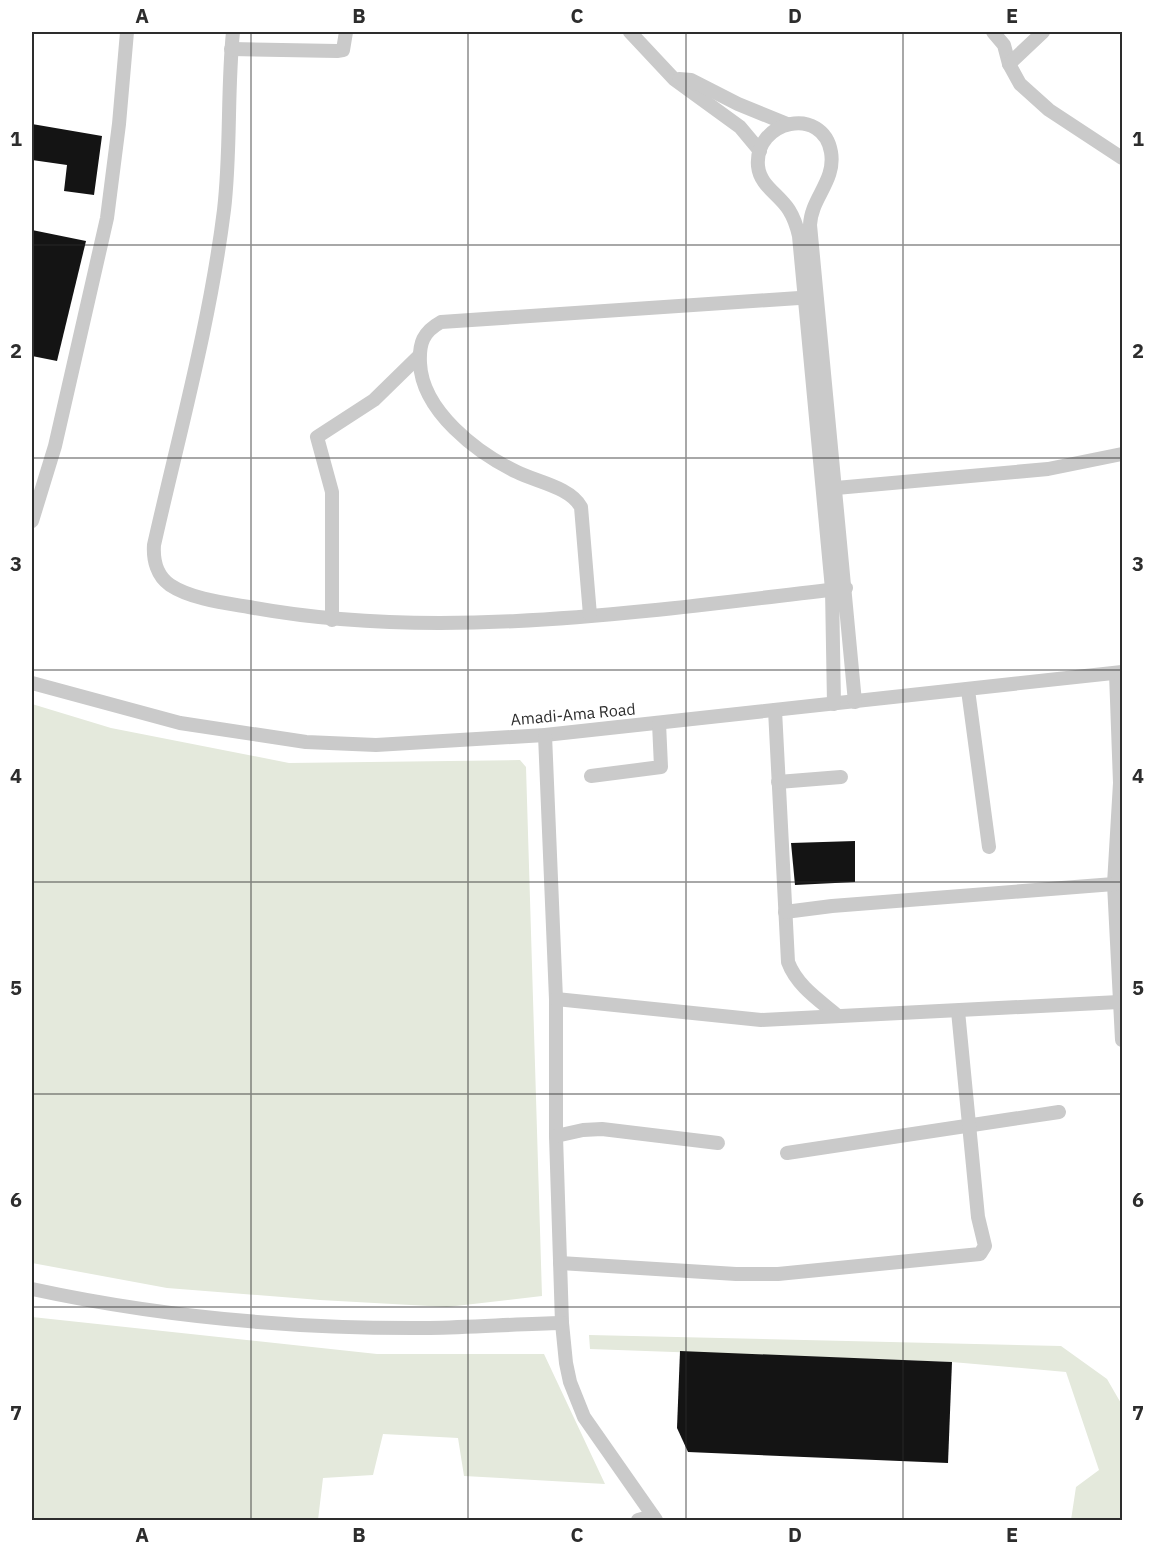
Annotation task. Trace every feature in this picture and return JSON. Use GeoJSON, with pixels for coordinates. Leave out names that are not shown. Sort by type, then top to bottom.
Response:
{"type":"FeatureCollection","features":[{"type":"Feature","properties":{"kind":"street"},"geometry":{"type":"LineString","coordinates":[[32,521],[55,446],[107,218],[113,180],[127,32]]}},
{"type":"Feature","properties":{"kind":"street"},"geometry":{"type":"LineString","coordinates":[[233,32],[222,219],[197,358],[154,545],[153,557],[163,579],[185,592],[239,606],[332,620],[371,623],[520,620],[590,615],[839,588]]}},
{"type":"Feature","properties":{"kind":"street"},"geometry":{"type":"LineString","coordinates":[[231,50],[343,50],[346,32]]}},
{"type":"Feature","properties":{"kind":"street"},"geometry":{"type":"LineString","coordinates":[[630,32],[675,79],[740,126],[759,151]]}},
{"type":"Feature","properties":{"kind":"street"},"geometry":{"type":"LineString","coordinates":[[993,32],[1004,45],[1009,64],[1020,84],[1049,110],[1122,158]]}},
{"type":"Feature","properties":{"kind":"street"},"geometry":{"type":"LineString","coordinates":[[1009,64],[1043,32]]}},
{"type":"Feature","properties":{"kind":"street"},"geometry":{"type":"LineString","coordinates":[[675,79],[691,80],[788,124],[809,124],[820,132],[831,150],[831,174],[810,213],[811,297],[839,588],[855,702]]}},
{"type":"Feature","properties":{"kind":"street"},"geometry":{"type":"LineString","coordinates":[[788,124],[771,132],[759,151],[758,168],[762,180],[789,210],[796,225],[811,297],[836,488],[839,588],[834,704]]}},
{"type":"Feature","properties":{"kind":"street"},"geometry":{"type":"LineString","coordinates":[[590,615],[581,507],[577,500],[484,453],[456,429],[430,398],[420,377],[419,356],[422,339],[427,330],[441,322],[811,297]]}},
{"type":"Feature","properties":{"kind":"street"},"geometry":{"type":"LineString","coordinates":[[332,620],[332,492],[317,438],[374,400],[419,356]]}},
{"type":"Feature","properties":{"kind":"street"},"geometry":{"type":"LineString","coordinates":[[836,488],[1048,470],[1122,454]]}},
{"type":"Feature","properties":{"kind":"street"},"geometry":{"type":"LineString","coordinates":[[1119,672],[1121,757],[1117,891],[1122,1040]]}},
{"type":"Feature","properties":{"kind":"street","name":"Amadi-Ama Road"},"geometry":{"type":"LineString","coordinates":[[32,683],[180,723],[306,742],[376,745],[545,735],[1119,672]]}},
{"type":"Feature","properties":{"kind":"street"},"geometry":{"type":"LineString","coordinates":[[968,690],[989,847]]}},
{"type":"Feature","properties":{"kind":"street"},"geometry":{"type":"LineString","coordinates":[[775,710],[788,962],[793,974],[838,1016]]}},
{"type":"Feature","properties":{"kind":"street"},"geometry":{"type":"LineString","coordinates":[[591,776],[661,767],[659,723]]}},
{"type":"Feature","properties":{"kind":"street"},"geometry":{"type":"LineString","coordinates":[[545,735],[556,999],[555,1136],[562,1323],[570,1382],[584,1417],[655,1518],[638,1521]]}},
{"type":"Feature","properties":{"kind":"street"},"geometry":{"type":"LineString","coordinates":[[778,782],[841,777]]}},
{"type":"Feature","properties":{"kind":"street"},"geometry":{"type":"LineString","coordinates":[[785,912],[832,906],[1117,891]]}},
{"type":"Feature","properties":{"kind":"street"},"geometry":{"type":"LineString","coordinates":[[556,999],[760,1020],[1119,1002]]}},
{"type":"Feature","properties":{"kind":"street"},"geometry":{"type":"LineString","coordinates":[[560,1263],[736,1275],[778,1274],[980,1254],[985,1246],[978,1217],[957,1011]]}},
{"type":"Feature","properties":{"kind":"street"},"geometry":{"type":"LineString","coordinates":[[787,1153],[1059,1113]]}},
{"type":"Feature","properties":{"kind":"street"},"geometry":{"type":"LineString","coordinates":[[555,1136],[583,1130],[602,1129],[718,1143]]}},
{"type":"Feature","properties":{"kind":"street"},"geometry":{"type":"LineString","coordinates":[[32,1289],[142,1309],[242,1320],[429,1328],[562,1323]]}},
{"type":"Feature","properties":{"kind":"shaded area"},"geometry":{"type":"Polygon","coordinates":[[[32,704],[111,728],[289,763],[520,760],[526,767],[542,1296],[447,1307],[320,1300],[167,1288],[32,1263],[32,704]]]}},
{"type":"Feature","properties":{"kind":"shaded area"},"geometry":{"type":"Polygon","coordinates":[[[32,1317],[377,1354],[544,1354],[605,1484],[464,1476],[458,1438],[383,1434],[373,1475],[323,1478],[318,1520],[32,1520],[32,1317]]]}},
{"type":"Feature","properties":{"kind":"shaded area"},"geometry":{"type":"Polygon","coordinates":[[[589,1335],[1061,1346],[1107,1379],[1122,1405],[1122,1520],[1071,1520],[1076,1487],[1099,1470],[1066,1372],[952,1362],[590,1349],[589,1335]]]}},
{"type":"Feature","properties":{"kind":"building"},"geometry":{"type":"Polygon","coordinates":[[[32,124],[102,136],[94,195],[64,191],[67,165],[32,160],[32,124]]]}},
{"type":"Feature","properties":{"kind":"building"},"geometry":{"type":"Polygon","coordinates":[[[32,230],[86,241],[57,361],[32,356],[32,230]]]}},
{"type":"Feature","properties":{"kind":"building"},"geometry":{"type":"Polygon","coordinates":[[[855,841],[855,882],[795,885],[791,843],[855,841]]]}},
{"type":"Feature","properties":{"kind":"building"},"geometry":{"type":"Polygon","coordinates":[[[680,1351],[952,1362],[948,1463],[688,1452],[677,1428],[680,1351]]]}}]}
